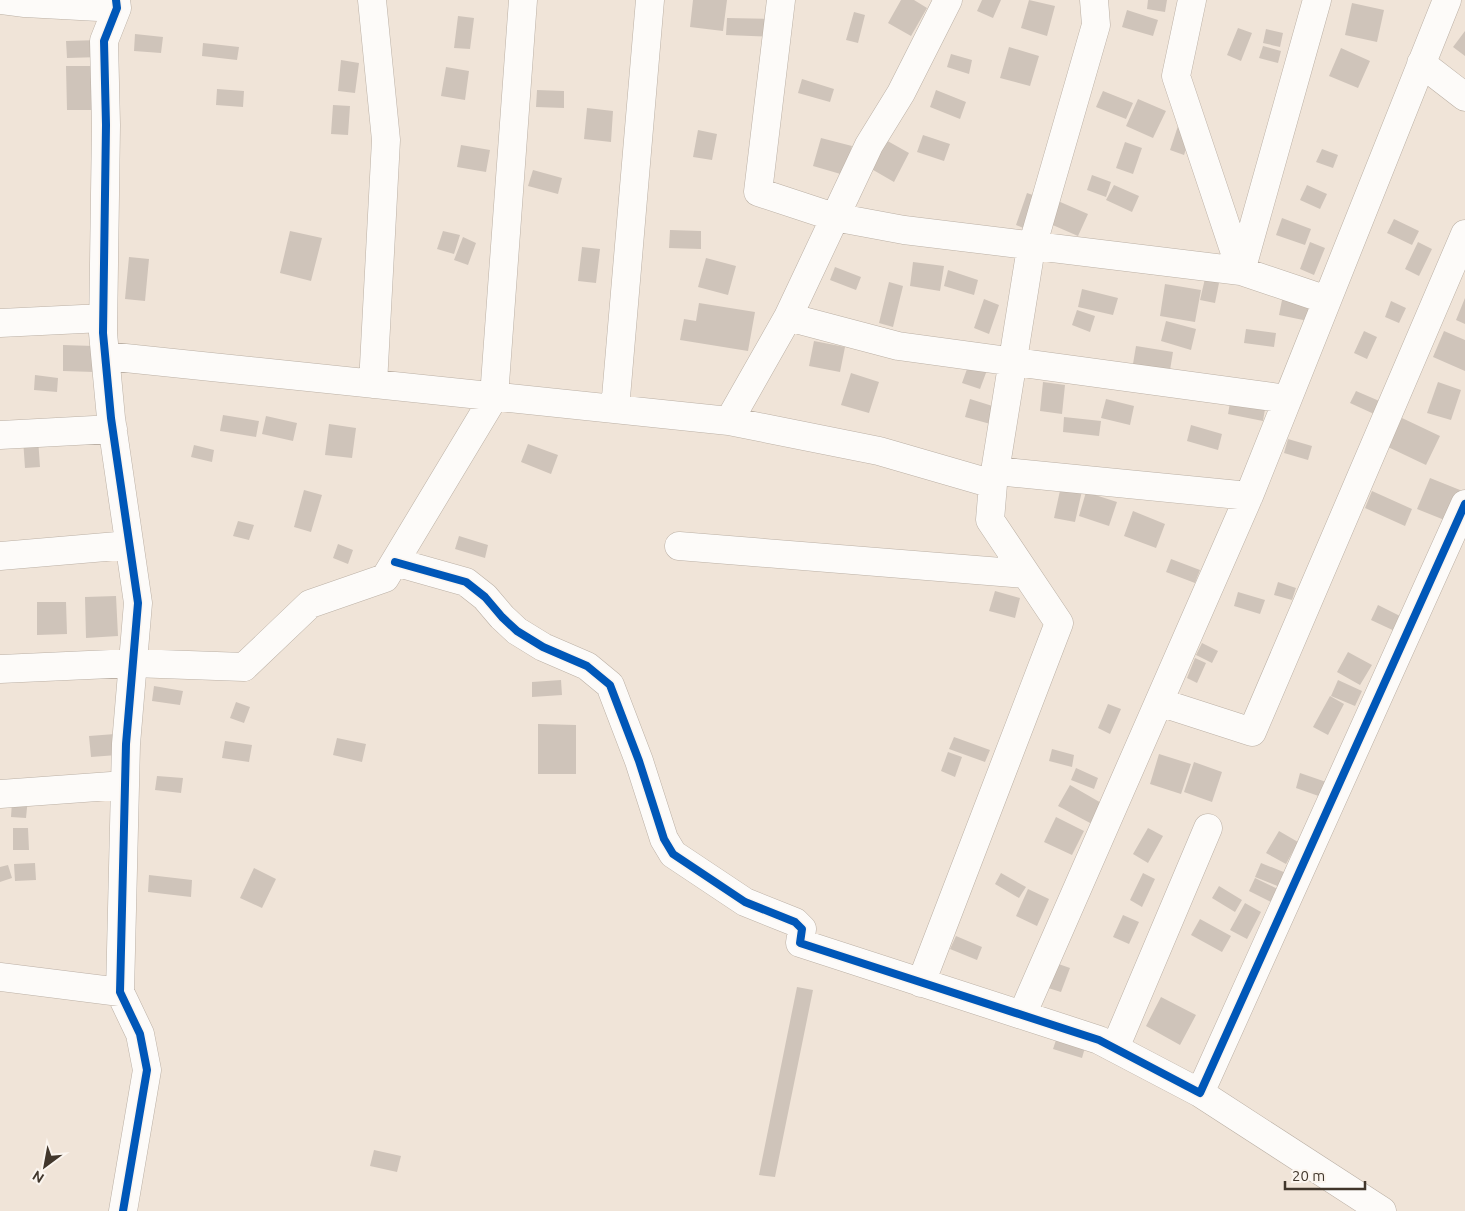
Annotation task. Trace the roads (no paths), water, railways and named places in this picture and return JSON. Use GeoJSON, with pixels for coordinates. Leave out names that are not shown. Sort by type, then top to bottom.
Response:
{"type":"FeatureCollection","features":[{"type":"Feature","properties":{"kind":"street"},"geometry":{"type":"LineString","coordinates":[[2,0],[25,3],[117,4],[104,42],[106,124],[103,318],[113,428],[138,603],[125,785],[120,992],[140,1034],[147,1070],[123,1211]]}},
{"type":"Feature","properties":{"kind":"street"},"geometry":{"type":"LineString","coordinates":[[372,0],[386,140],[373,384]]}},
{"type":"Feature","properties":{"kind":"street"},"geometry":{"type":"LineString","coordinates":[[0,669],[133,663],[244,666],[310,604],[385,578],[494,397],[523,0]]}},
{"type":"Feature","properties":{"kind":"street"},"geometry":{"type":"LineString","coordinates":[[615,409],[650,0]]}},
{"type":"Feature","properties":{"kind":"street"},"geometry":{"type":"LineString","coordinates":[[781,0],[758,192],[834,217],[904,230],[1241,271],[1327,300]]}},
{"type":"Feature","properties":{"kind":"street"},"geometry":{"type":"LineString","coordinates":[[729,421],[788,317],[869,145],[901,93],[948,0]]}},
{"type":"Feature","properties":{"kind":"street"},"geometry":{"type":"LineString","coordinates":[[921,983],[1059,623],[990,520],[995,477],[1032,246],[1096,26],[1094,0]]}},
{"type":"Feature","properties":{"kind":"street"},"geometry":{"type":"LineString","coordinates":[[1192,0],[1176,76],[1241,271]]}},
{"type":"Feature","properties":{"kind":"street"},"geometry":{"type":"LineString","coordinates":[[1241,271],[1317,0]]}},
{"type":"Feature","properties":{"kind":"street"},"geometry":{"type":"LineString","coordinates":[[1022,1015],[1248,496],[1447,0]]}},
{"type":"Feature","properties":{"kind":"street"},"geometry":{"type":"LineString","coordinates":[[1421,63],[1465,97]]}},
{"type":"Feature","properties":{"kind":"street"},"geometry":{"type":"LineString","coordinates":[[1159,702],[1252,732],[1465,234]]}},
{"type":"Feature","properties":{"kind":"street"},"geometry":{"type":"LineString","coordinates":[[788,317],[898,346],[1287,399]]}},
{"type":"Feature","properties":{"kind":"street"},"geometry":{"type":"LineString","coordinates":[[0,323],[103,318]]}},
{"type":"Feature","properties":{"kind":"street"},"geometry":{"type":"LineString","coordinates":[[106,356],[729,421],[879,451],[995,477],[1248,496]]}},
{"type":"Feature","properties":{"kind":"street"},"geometry":{"type":"LineString","coordinates":[[0,435],[113,428]]}},
{"type":"Feature","properties":{"kind":"street"},"geometry":{"type":"LineString","coordinates":[[1200,1093],[1465,504]]}},
{"type":"Feature","properties":{"kind":"street"},"geometry":{"type":"LineString","coordinates":[[0,556],[129,546]]}},
{"type":"Feature","properties":{"kind":"street"},"geometry":{"type":"LineString","coordinates":[[679,546],[1026,574]]}},
{"type":"Feature","properties":{"kind":"street"},"geometry":{"type":"LineString","coordinates":[[395,562],[466,582],[517,630],[543,647],[587,666],[610,685],[664,839],[672,854],[745,902],[795,922],[802,929],[800,943],[1099,1040],[1200,1093],[1382,1211]]}},
{"type":"Feature","properties":{"kind":"street"},"geometry":{"type":"LineString","coordinates":[[0,794],[125,785]]}},
{"type":"Feature","properties":{"kind":"street"},"geometry":{"type":"LineString","coordinates":[[1115,1048],[1208,828]]}},
{"type":"Feature","properties":{"kind":"street"},"geometry":{"type":"LineString","coordinates":[[0,977],[120,992]]}}]}
